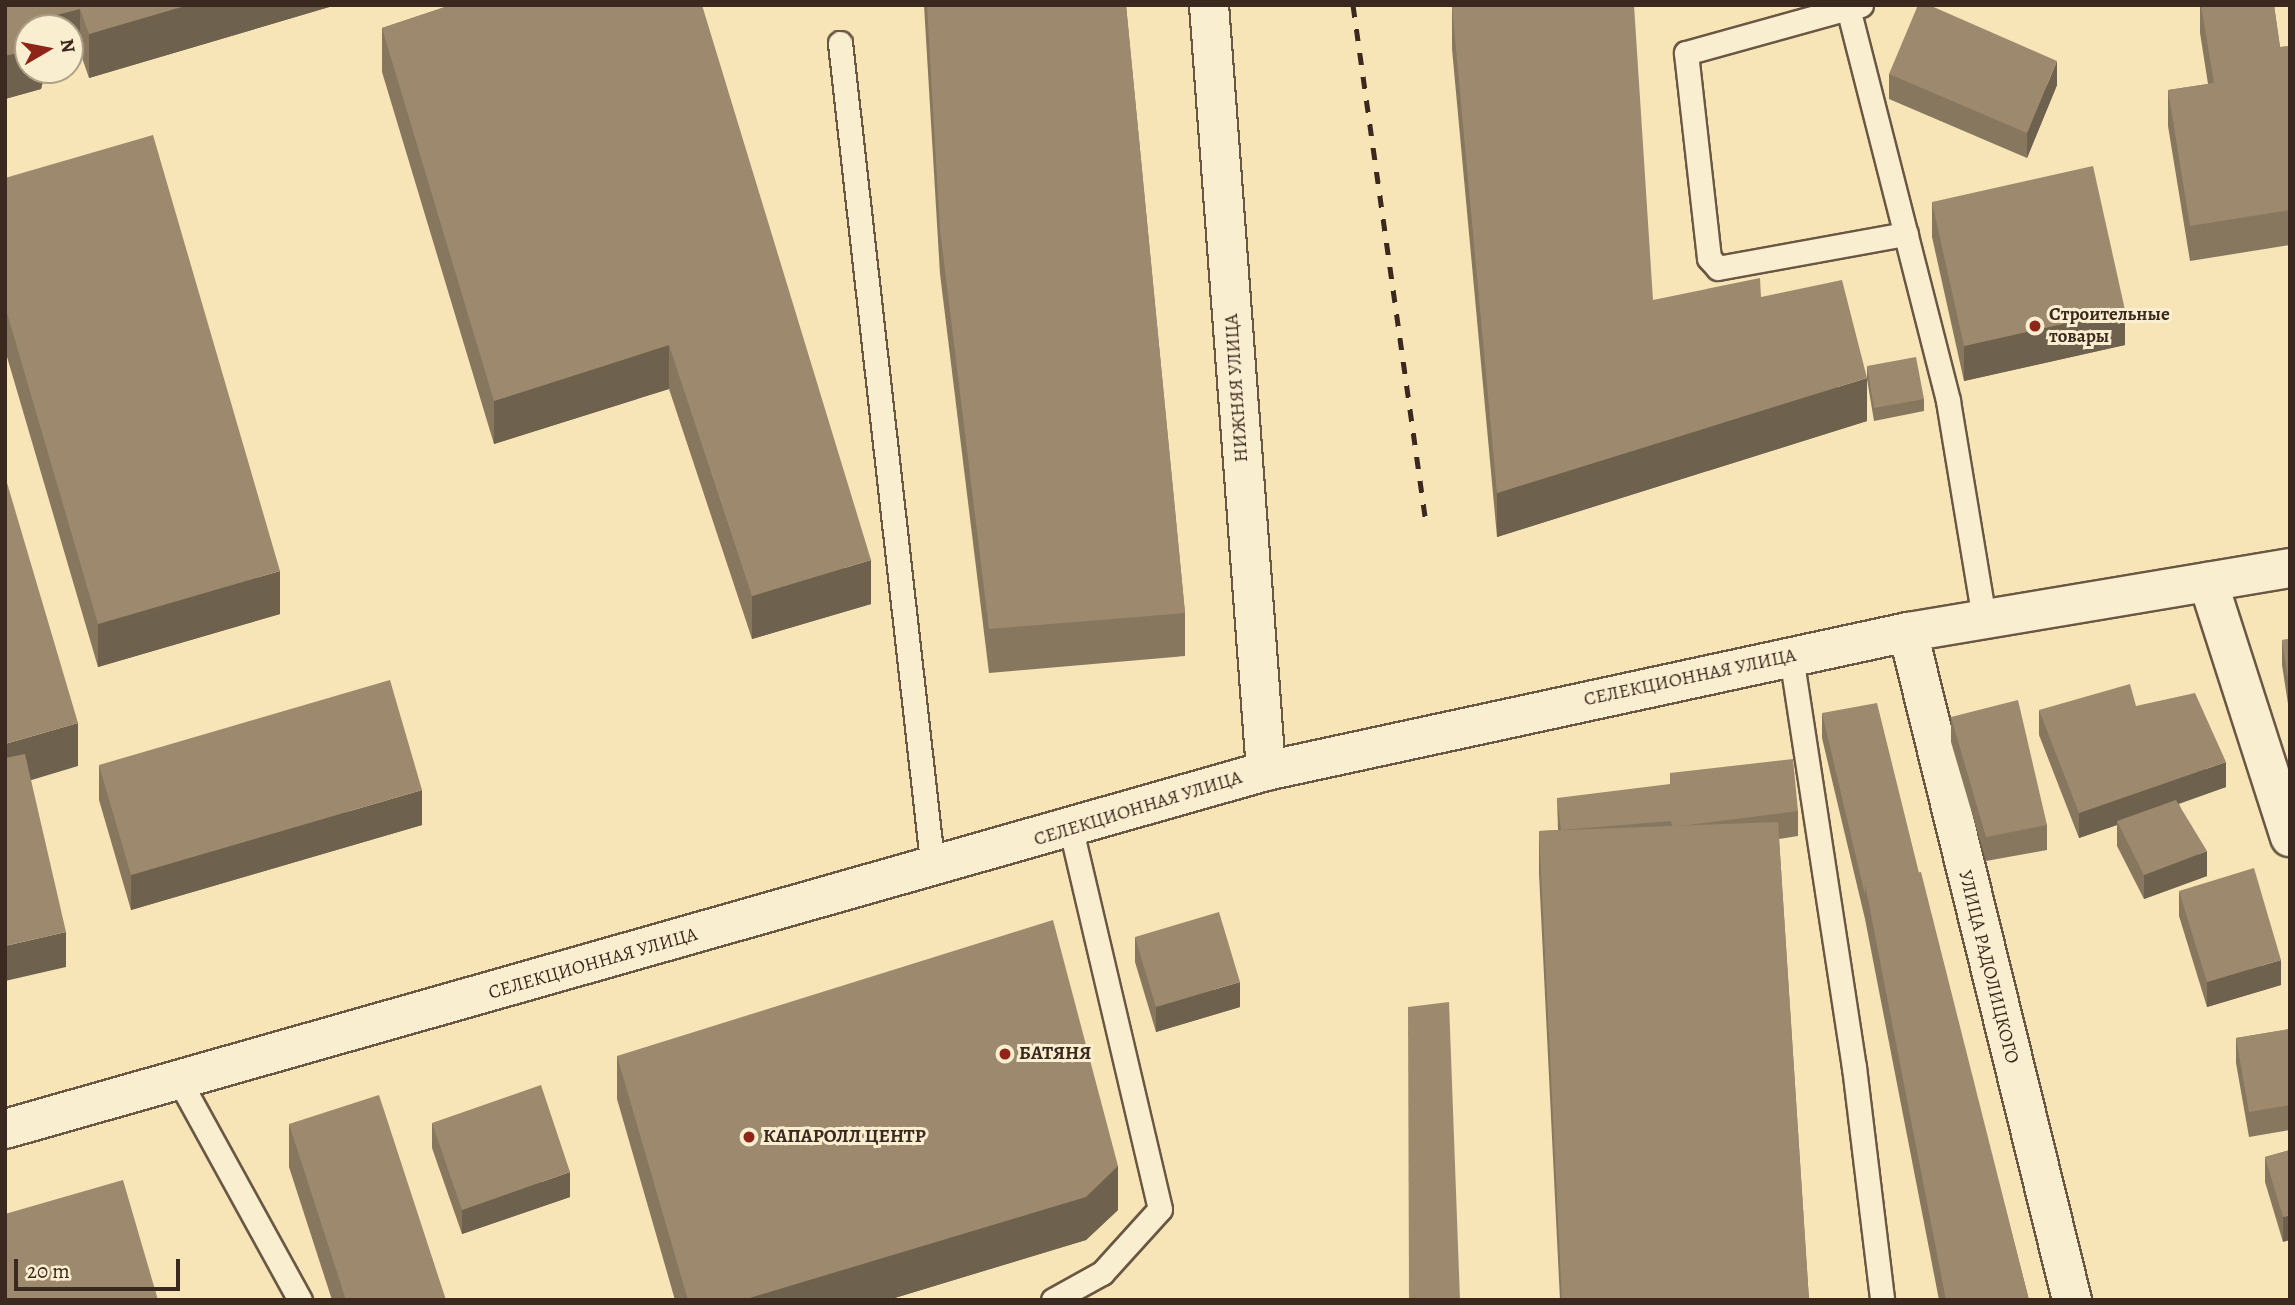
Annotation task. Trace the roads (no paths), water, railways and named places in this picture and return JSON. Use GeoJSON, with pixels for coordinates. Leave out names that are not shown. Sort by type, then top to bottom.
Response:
{"type":"FeatureCollection","features":[{"type":"Feature","properties":{"kind":"street","name":"НИЖНЯЯ УЛИЦА"},"geometry":{"type":"LineString","coordinates":[[1209,5],[1266,771]]}},
{"type":"Feature","properties":{"kind":"street","name":"СЕЛЕКЦИОННАЯ УЛИЦА"},"geometry":{"type":"LineString","coordinates":[[5,1129],[933,869],[1266,771],[1909,632],[2290,568]]}},
{"type":"Feature","properties":{"kind":"street"},"geometry":{"type":"LineString","coordinates":[[2208,582],[2290,837]]}},
{"type":"Feature","properties":{"kind":"street","name":"УЛИЦА РАДОЛИЦКОГО"},"geometry":{"type":"LineString","coordinates":[[1909,632],[2072,1300]]}},
{"type":"Feature","properties":{"kind":"lane"},"geometry":{"type":"LineString","coordinates":[[1906,234],[1718,268],[1709,258],[1686,54],[1855,6],[1906,234],[1948,401],[1984,618]]}},
{"type":"Feature","properties":{"kind":"lane"},"geometry":{"type":"LineString","coordinates":[[840,43],[933,869]]}},
{"type":"Feature","properties":{"kind":"lane"},"geometry":{"type":"LineString","coordinates":[[1791,656],[1835,930],[1882,1300]]}},
{"type":"Feature","properties":{"kind":"lane"},"geometry":{"type":"LineString","coordinates":[[1052,1300],[1102,1273],[1160,1209],[1071,829]]}},
{"type":"Feature","properties":{"kind":"lane"},"geometry":{"type":"LineString","coordinates":[[179,1080],[300,1300]]}},
{"type":"Feature","properties":{"kind":"railway"},"geometry":{"type":"LineString","coordinates":[[1353,5],[1426,523]]}},
{"type":"Feature","properties":{"kind":"place","name":"Строительные товары"},"geometry":{"type":"Point","coordinates":[2035,326]}},
{"type":"Feature","properties":{"kind":"place","name":"БАТЯНЯ"},"geometry":{"type":"Point","coordinates":[1005,1054]}},
{"type":"Feature","properties":{"kind":"place","name":"КАПАРОЛЛ ЦЕНТР"},"geometry":{"type":"Point","coordinates":[749,1137]}}]}
